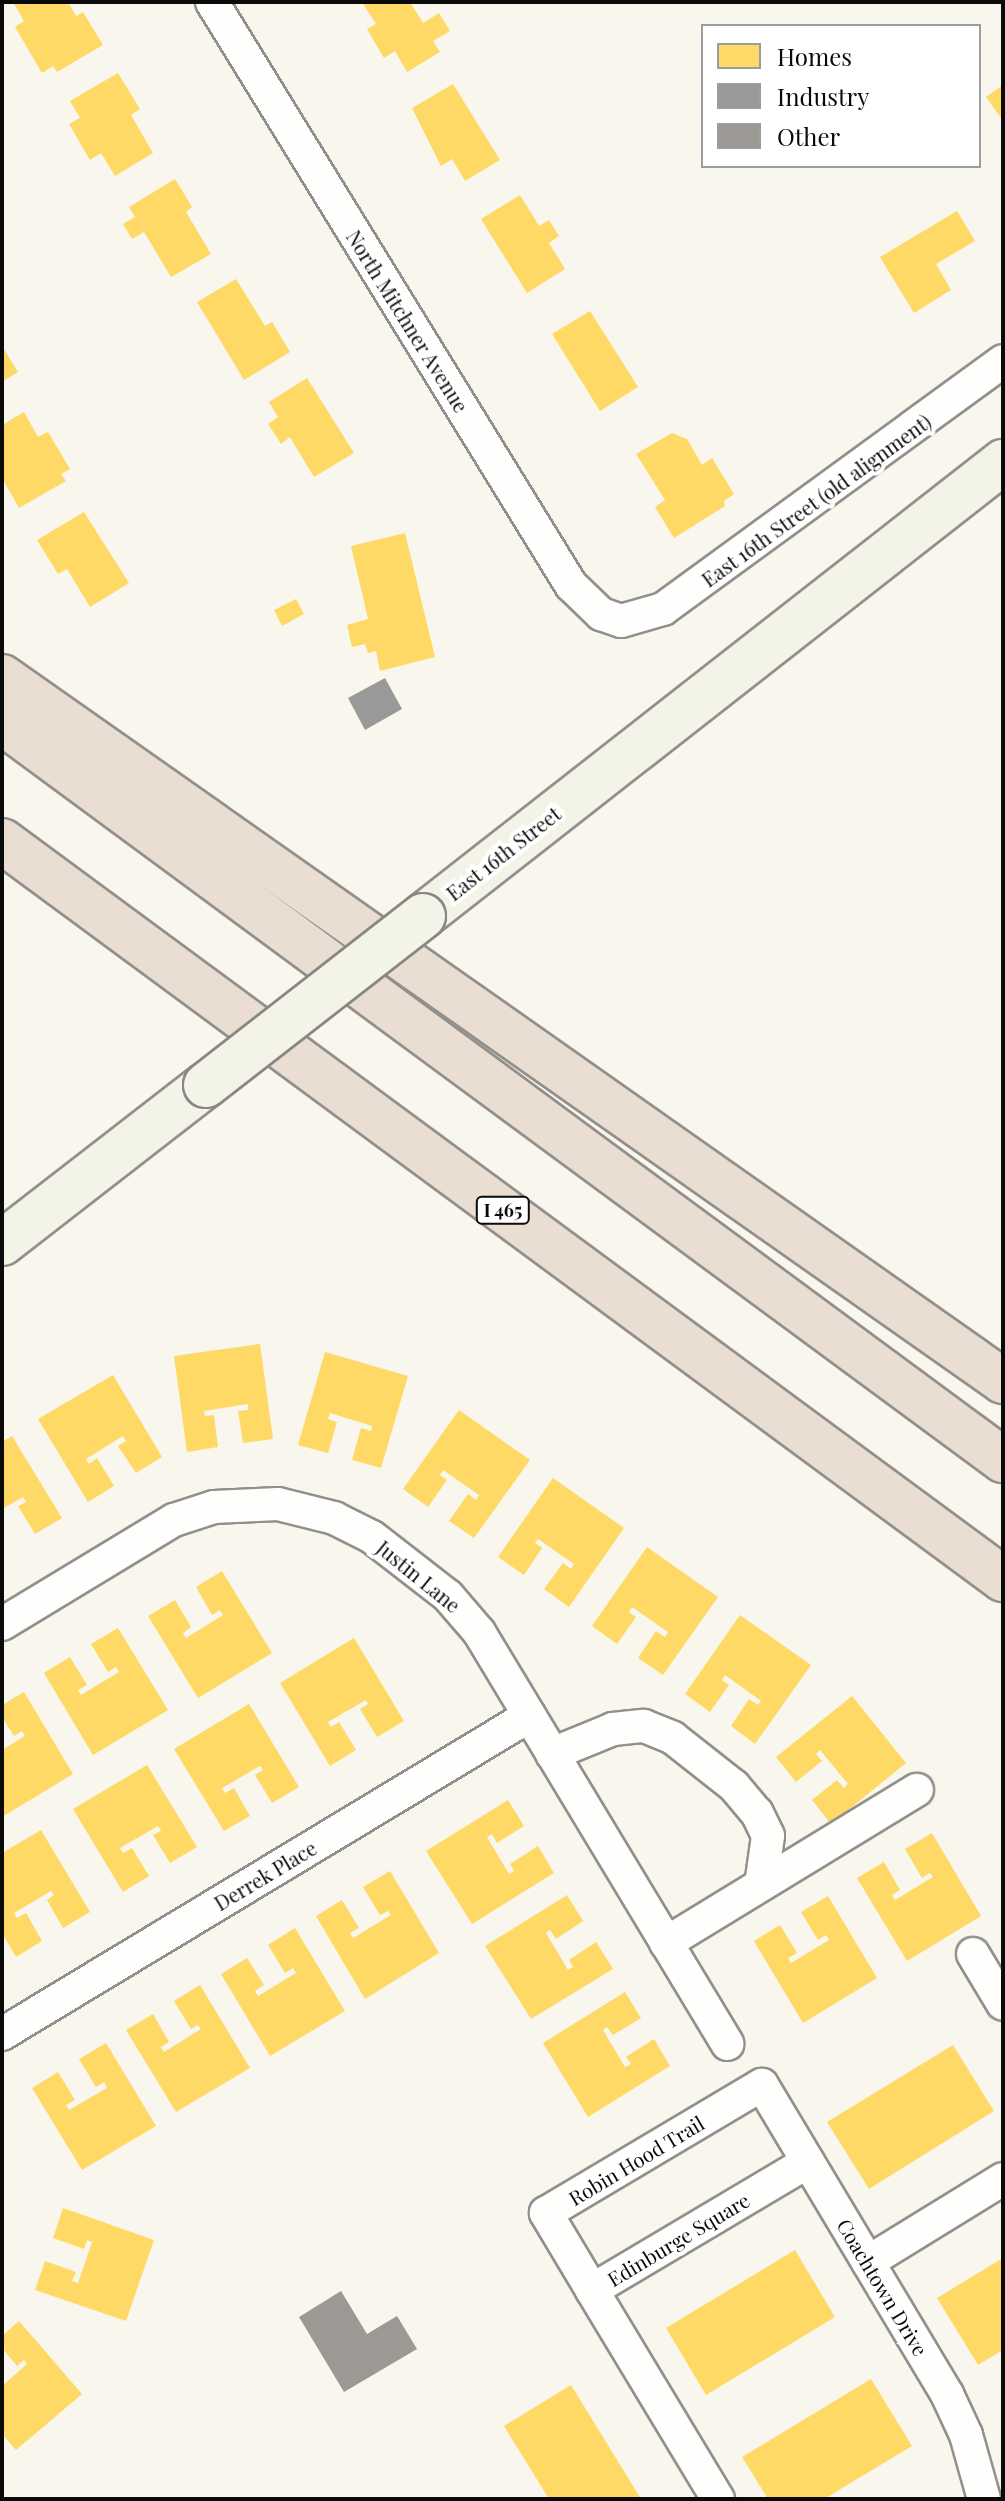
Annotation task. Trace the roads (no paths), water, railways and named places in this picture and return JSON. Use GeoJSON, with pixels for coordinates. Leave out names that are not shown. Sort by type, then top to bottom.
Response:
{"type":"FeatureCollection","features":[{"type":"Feature","properties":{"kind":"highway"},"geometry":{"type":"LineString","coordinates":[[2,677],[1003,1381]]}},
{"type":"Feature","properties":{"kind":"highway"},"geometry":{"type":"LineString","coordinates":[[2,722],[1003,1460]]}},
{"type":"Feature","properties":{"kind":"highway","name":"I 465"},"geometry":{"type":"LineString","coordinates":[[2,841],[1003,1579]]}},
{"type":"Feature","properties":{"kind":"street","name":"North Mitchner Avenue"},"geometry":{"type":"LineString","coordinates":[[212,2],[577,594],[601,614],[621,621]]}},
{"type":"Feature","properties":{"kind":"street","name":"East 16th Street (old alignment)"},"geometry":{"type":"LineString","coordinates":[[621,621],[663,609],[1003,361]]}},
{"type":"Feature","properties":{"kind":"street","name":"East 16th Street"},"geometry":{"type":"LineString","coordinates":[[2,1243],[1003,462]]}},
{"type":"Feature","properties":{"kind":"street","name":"Justin Lane"},"geometry":{"type":"LineString","coordinates":[[2,1624],[174,1520],[214,1507],[278,1504],[354,1527],[448,1596],[479,1632],[728,2044]]}},
{"type":"Feature","properties":{"kind":"street","name":"Derrek Place"},"geometry":{"type":"LineString","coordinates":[[2,2034],[529,1716]]}},
{"type":"Feature","properties":{"kind":"street"},"geometry":{"type":"LineString","coordinates":[[552,1754],[613,1729],[644,1726],[673,1738],[734,1786],[757,1813],[768,1836],[761,1885]]}},
{"type":"Feature","properties":{"kind":"street"},"geometry":{"type":"LineString","coordinates":[[666,1943],[917,1790]]}},
{"type":"Feature","properties":{"kind":"street"},"geometry":{"type":"LineString","coordinates":[[973,1954],[1003,2004]]}},
{"type":"Feature","properties":{"kind":"street","name":"Coachtown Drive"},"geometry":{"type":"LineString","coordinates":[[762,2085],[960,2418],[984,2499]]}},
{"type":"Feature","properties":{"kind":"street","name":"Robin Hood Trail"},"geometry":{"type":"LineString","coordinates":[[592,2290],[546,2213],[762,2085]]}},
{"type":"Feature","properties":{"kind":"street","name":"Edinburge Square"},"geometry":{"type":"LineString","coordinates":[[718,2499],[592,2290],[808,2162]]}},
{"type":"Feature","properties":{"kind":"street"},"geometry":{"type":"LineString","coordinates":[[868,2262],[1003,2179]]}}]}
